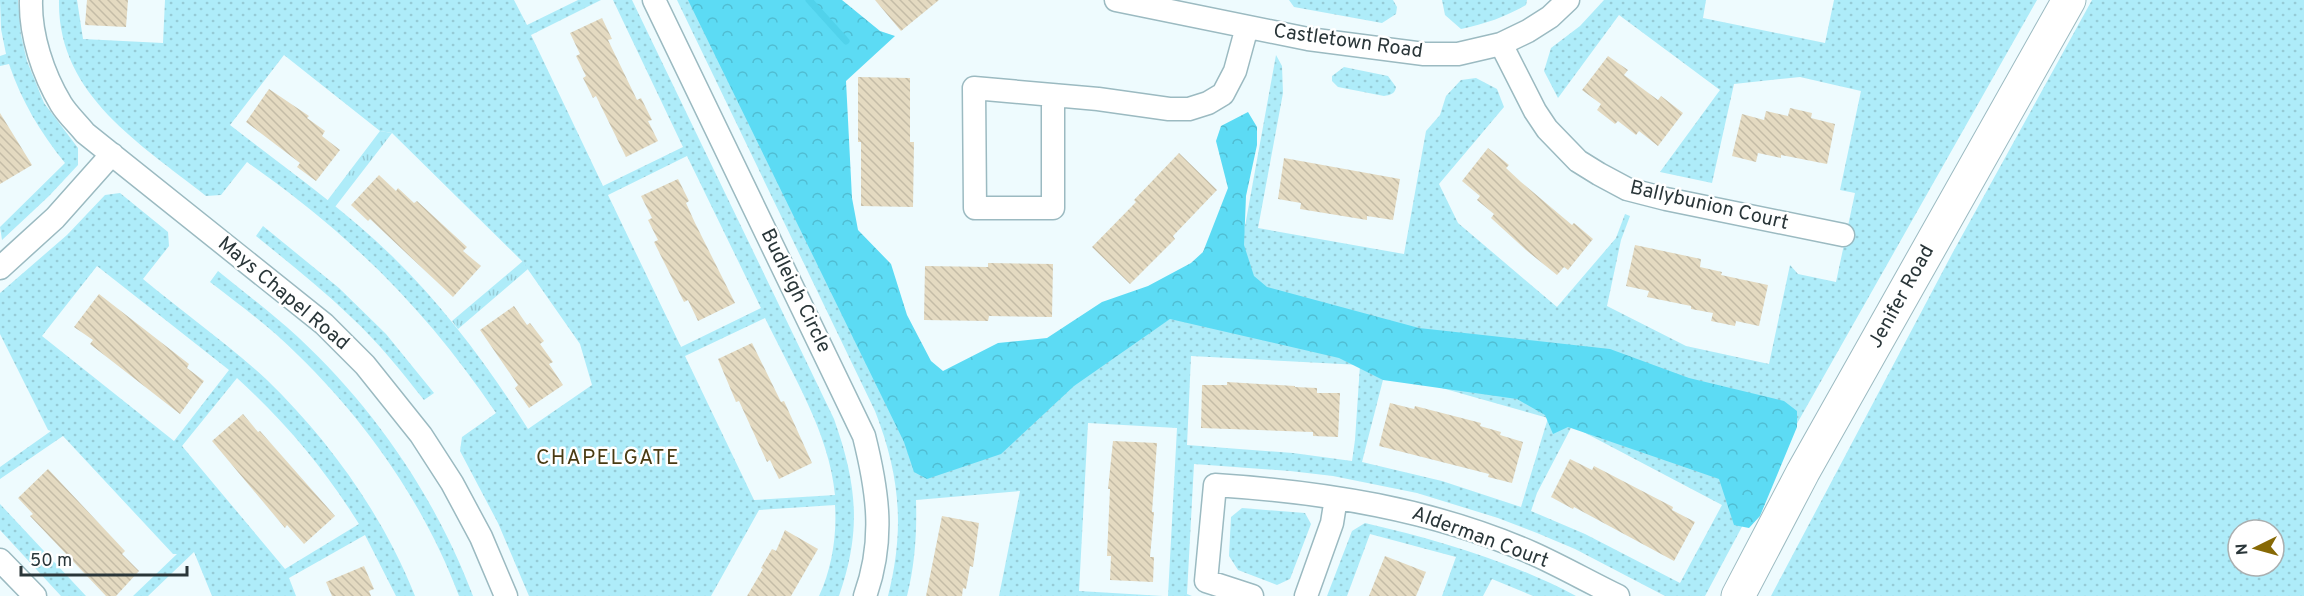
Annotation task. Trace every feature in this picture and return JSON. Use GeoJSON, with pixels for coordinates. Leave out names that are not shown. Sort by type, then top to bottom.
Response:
{"type":"FeatureCollection","features":[{"type":"Feature","properties":{"kind":"street"},"geometry":{"type":"LineString","coordinates":[[0,268],[55,218],[111,154],[85,133],[62,105],[53,89],[36,43],[31,0]]}},
{"type":"Feature","properties":{"kind":"street","name":"Budleigh Circle"},"geometry":{"type":"LineString","coordinates":[[654,0],[864,436],[875,477],[879,513],[877,546],[865,596]]}},
{"type":"Feature","properties":{"kind":"street","name":"Castletown Road"},"geometry":{"type":"LineString","coordinates":[[1116,0],[1308,39],[1424,54],[1458,54],[1501,44],[1542,22],[1568,0]]}},
{"type":"Feature","properties":{"kind":"street","name":"Jenifer Road"},"geometry":{"type":"LineString","coordinates":[[1738,596],[1809,462],[2069,0]]}},
{"type":"Feature","properties":{"kind":"street"},"geometry":{"type":"LineString","coordinates":[[1053,95],[1053,208],[975,208],[974,88],[1053,95],[1169,109],[1189,109],[1208,103],[1223,94],[1235,71],[1247,27]]}},
{"type":"Feature","properties":{"kind":"street","name":"Ballybunion Court"},"geometry":{"type":"LineString","coordinates":[[1501,44],[1535,111],[1547,129],[1578,161],[1599,174],[1627,189],[1656,197],[1843,235]]}},
{"type":"Feature","properties":{"kind":"street","name":"Mays Chapel Road"},"geometry":{"type":"LineString","coordinates":[[111,154],[324,324],[365,365],[422,435],[452,483],[481,537],[506,596]]}},
{"type":"Feature","properties":{"kind":"street","name":"Alderman Court"},"geometry":{"type":"LineString","coordinates":[[1252,596],[1206,581],[1215,485],[1301,493],[1400,509],[1483,534],[1532,553],[1618,596]]}},
{"type":"Feature","properties":{"kind":"street"},"geometry":{"type":"LineString","coordinates":[[1306,596],[1332,524],[1336,498]]}},
{"type":"Feature","properties":{"kind":"street"},"geometry":{"type":"LineString","coordinates":[[0,560],[35,596]]}},
{"type":"Feature","properties":{"kind":"green space"},"geometry":{"type":"Polygon","coordinates":[[[0,0],[18,0],[21,35],[27,61],[44,103],[78,148],[78,165],[2,240],[0,227],[65,163],[32,116],[9,64],[0,66],[0,56],[6,54],[1,29],[0,0]]]}},
{"type":"Feature","properties":{"kind":"green space"},"geometry":{"type":"Polygon","coordinates":[[[59,0],[77,0],[83,39],[163,43],[165,0],[514,0],[527,25],[578,0],[601,0],[531,35],[603,186],[683,147],[613,0],[632,0],[834,419],[848,465],[854,507],[851,550],[839,596],[819,596],[833,551],[835,505],[759,510],[711,596],[529,596],[498,523],[460,451],[462,437],[496,413],[445,343],[366,258],[309,209],[247,162],[221,195],[206,196],[155,157],[107,114],[87,90],[72,63],[62,34],[59,0]],[[284,55],[230,125],[354,222],[412,276],[465,339],[498,383],[528,429],[592,385],[580,344],[522,261],[392,133],[380,131],[284,55]],[[687,156],[608,195],[681,347],[761,308],[687,156]],[[765,318],[685,356],[754,500],[835,495],[825,449],[817,426],[765,318]]]}},
{"type":"Feature","properties":{"kind":"green space"},"geometry":{"type":"Polygon","coordinates":[[[677,0],[710,0],[940,474],[1208,293],[1232,298],[1276,55],[1282,66],[1283,93],[1258,228],[1404,254],[1426,131],[1440,115],[1446,96],[1461,80],[1476,78],[1497,89],[1504,107],[1439,184],[1458,223],[1557,307],[1616,238],[1625,214],[1630,216],[1621,240],[1607,306],[1686,346],[1769,364],[1790,265],[1798,274],[1836,282],[1855,193],[1840,190],[1861,91],[1800,77],[1734,84],[1712,183],[1660,172],[1720,90],[1619,15],[1558,98],[1544,71],[1551,48],[1580,26],[1604,0],[1706,0],[1703,18],[1825,43],[1834,0],[2037,0],[1799,420],[1705,596],[1665,596],[1575,549],[1537,533],[1498,518],[1417,493],[1333,476],[1194,464],[1187,594],[1192,596],[1168,596],[1177,428],[1088,423],[1079,591],[1163,596],[999,596],[1020,491],[916,500],[915,548],[907,596],[888,596],[897,548],[897,502],[890,457],[875,411],[677,0]],[[1191,356],[1187,445],[1293,453],[1352,461],[1360,365],[1191,356]],[[1385,372],[1362,462],[1442,481],[1521,507],[1548,418],[1385,372]],[[1572,426],[1537,493],[1531,511],[1585,534],[1680,583],[1722,505],[1572,426]]]}},
{"type":"Feature","properties":{"kind":"green space"},"geometry":{"type":"Polygon","coordinates":[[[688,0],[842,0],[880,31],[895,36],[846,81],[852,198],[858,230],[891,264],[907,315],[931,361],[943,371],[998,343],[1047,338],[1102,302],[1148,286],[1191,263],[1203,252],[1228,188],[1216,141],[1221,126],[1248,112],[1257,127],[1257,145],[1246,196],[1244,245],[1254,276],[1267,287],[1419,328],[1610,349],[1689,378],[1784,401],[1797,411],[1797,427],[1760,516],[1749,528],[1734,525],[1719,479],[1568,427],[1553,434],[1545,415],[1517,399],[1383,380],[1339,358],[1170,319],[1074,386],[1001,454],[927,479],[914,472],[904,442],[688,0]]]}},
{"type":"Feature","properties":{"kind":"green space"},"geometry":{"type":"Polygon","coordinates":[[[1289,0],[1393,0],[1397,7],[1396,14],[1382,23],[1294,7],[1289,0]]]}},
{"type":"Feature","properties":{"kind":"green space"},"geometry":{"type":"Polygon","coordinates":[[[1442,0],[1527,0],[1526,5],[1503,17],[1461,29],[1445,15],[1442,0]]]}},
{"type":"Feature","properties":{"kind":"green space"},"geometry":{"type":"Polygon","coordinates":[[[2092,0],[2304,0],[2304,596],[1771,596],[1953,252],[2092,0]]]}},
{"type":"Feature","properties":{"kind":"green space"},"geometry":{"type":"Polygon","coordinates":[[[1344,67],[1388,76],[1396,87],[1395,91],[1384,96],[1338,87],[1332,81],[1332,76],[1344,67]]]}},
{"type":"Feature","properties":{"kind":"green space"},"geometry":{"type":"Polygon","coordinates":[[[380,131],[392,133],[335,207],[327,201],[380,131]]]}},
{"type":"Feature","properties":{"kind":"green space"},"geometry":{"type":"Polygon","coordinates":[[[120,193],[168,232],[169,246],[143,279],[267,380],[312,428],[333,453],[370,508],[402,566],[415,596],[396,596],[365,535],[289,578],[296,596],[212,596],[194,552],[148,596],[133,596],[177,554],[173,554],[63,436],[0,479],[0,467],[51,431],[48,430],[0,334],[0,293],[67,235],[105,195],[120,193]],[[97,266],[42,336],[174,441],[229,370],[97,266]],[[237,378],[182,446],[285,569],[359,524],[303,447],[237,378]]]}},
{"type":"Feature","properties":{"kind":"green space"},"geometry":{"type":"Polygon","coordinates":[[[263,226],[339,288],[386,334],[434,393],[424,400],[389,357],[340,306],[256,236],[263,226]]]}},
{"type":"Feature","properties":{"kind":"green space"},"geometry":{"type":"Polygon","coordinates":[[[523,261],[528,269],[458,329],[452,321],[523,261]]]}},
{"type":"Feature","properties":{"kind":"green space"},"geometry":{"type":"Polygon","coordinates":[[[218,271],[299,338],[327,365],[378,425],[422,490],[441,524],[473,596],[459,596],[429,529],[392,466],[370,437],[323,381],[288,345],[210,282],[218,271]]]}},
{"type":"Feature","properties":{"kind":"green space"},"geometry":{"type":"Polygon","coordinates":[[[0,504],[86,596],[61,596],[0,530],[0,504]]]}},
{"type":"Feature","properties":{"kind":"green space"},"geometry":{"type":"Polygon","coordinates":[[[1242,508],[1305,513],[1311,524],[1290,579],[1277,585],[1238,570],[1229,556],[1231,517],[1242,508]]]}},
{"type":"Feature","properties":{"kind":"green space"},"geometry":{"type":"Polygon","coordinates":[[[1365,523],[1473,553],[1525,572],[1576,596],[1533,596],[1492,579],[1483,596],[1442,596],[1456,557],[1370,534],[1347,596],[1327,596],[1352,531],[1365,523]]]}},
{"type":"Feature","properties":{"kind":"building"},"geometry":{"type":"Polygon","coordinates":[[[87,0],[128,0],[126,27],[85,25],[87,0]]]}},
{"type":"Feature","properties":{"kind":"building"},"geometry":{"type":"Polygon","coordinates":[[[875,0],[939,0],[901,31],[875,0]]]}},
{"type":"Feature","properties":{"kind":"building"},"geometry":{"type":"Polygon","coordinates":[[[602,18],[612,39],[608,40],[637,100],[641,98],[652,120],[648,121],[658,141],[626,157],[596,96],[593,98],[583,78],[586,76],[576,56],[580,54],[570,33],[602,18]]]}},
{"type":"Feature","properties":{"kind":"building"},"geometry":{"type":"Polygon","coordinates":[[[1608,56],[1628,70],[1624,75],[1658,100],[1661,96],[1683,113],[1658,146],[1639,131],[1636,135],[1618,121],[1615,124],[1597,110],[1601,104],[1582,90],[1608,56]]]}},
{"type":"Feature","properties":{"kind":"building"},"geometry":{"type":"Polygon","coordinates":[[[858,77],[910,78],[910,142],[914,142],[913,207],[861,206],[858,77]]]}},
{"type":"Feature","properties":{"kind":"building"},"geometry":{"type":"Polygon","coordinates":[[[269,89],[309,116],[307,118],[325,131],[322,136],[340,150],[316,181],[297,167],[300,163],[246,122],[269,89]]]}},
{"type":"Feature","properties":{"kind":"building"},"geometry":{"type":"Polygon","coordinates":[[[1790,108],[1812,113],[1811,118],[1835,124],[1827,164],[1758,153],[1756,162],[1732,156],[1742,114],[1764,120],[1766,111],[1788,116],[1790,108]]]}},
{"type":"Feature","properties":{"kind":"building"},"geometry":{"type":"Polygon","coordinates":[[[0,113],[32,165],[0,184],[0,113]]]}},
{"type":"Feature","properties":{"kind":"building"},"geometry":{"type":"Polygon","coordinates":[[[1488,148],[1509,165],[1506,168],[1521,182],[1572,225],[1574,223],[1593,239],[1568,270],[1564,267],[1557,275],[1526,250],[1491,218],[1494,214],[1477,200],[1480,196],[1462,181],[1488,148]]]}},
{"type":"Feature","properties":{"kind":"building"},"geometry":{"type":"Polygon","coordinates":[[[1179,153],[1217,190],[1173,236],[1175,239],[1130,284],[1092,247],[1179,153]]]}},
{"type":"Feature","properties":{"kind":"building"},"geometry":{"type":"Polygon","coordinates":[[[1284,158],[1400,179],[1393,220],[1367,216],[1367,220],[1300,209],[1301,203],[1278,199],[1284,158]]]}},
{"type":"Feature","properties":{"kind":"building"},"geometry":{"type":"Polygon","coordinates":[[[379,175],[396,191],[398,188],[414,203],[417,201],[467,247],[463,251],[481,266],[453,297],[370,219],[368,221],[351,205],[379,175]]]}},
{"type":"Feature","properties":{"kind":"building"},"geometry":{"type":"Polygon","coordinates":[[[678,179],[689,201],[686,203],[695,223],[735,303],[698,321],[688,300],[684,302],[654,242],[658,240],[648,220],[652,218],[641,196],[678,179]]]}},
{"type":"Feature","properties":{"kind":"building"},"geometry":{"type":"Polygon","coordinates":[[[1635,245],[1701,259],[1700,267],[1722,272],[1721,275],[1768,285],[1759,326],[1736,321],[1735,326],[1711,321],[1713,313],[1647,297],[1649,291],[1626,286],[1635,245]]]}},
{"type":"Feature","properties":{"kind":"building"},"geometry":{"type":"Polygon","coordinates":[[[988,263],[1053,264],[1052,317],[989,316],[988,321],[924,320],[925,266],[988,267],[988,263]]]}},
{"type":"Feature","properties":{"kind":"building"},"geometry":{"type":"Polygon","coordinates":[[[99,294],[189,364],[187,368],[204,381],[180,414],[90,344],[93,340],[74,327],[99,294]]]}},
{"type":"Feature","properties":{"kind":"building"},"geometry":{"type":"Polygon","coordinates":[[[514,306],[527,325],[530,323],[544,341],[540,344],[553,362],[549,364],[563,385],[529,408],[515,388],[518,385],[480,330],[514,306]]]}},
{"type":"Feature","properties":{"kind":"building"},"geometry":{"type":"Polygon","coordinates":[[[752,343],[781,402],[784,401],[812,463],[779,479],[770,460],[767,462],[739,401],[736,402],[718,359],[752,343]]]}},
{"type":"Feature","properties":{"kind":"building"},"geometry":{"type":"Polygon","coordinates":[[[1227,382],[1317,388],[1317,393],[1340,393],[1338,437],[1313,436],[1313,432],[1201,428],[1202,385],[1227,385],[1227,382]]]}},
{"type":"Feature","properties":{"kind":"building"},"geometry":{"type":"Polygon","coordinates":[[[1390,403],[1414,409],[1415,406],[1481,423],[1480,426],[1523,442],[1512,483],[1488,477],[1489,474],[1379,446],[1390,403]]]}},
{"type":"Feature","properties":{"kind":"building"},"geometry":{"type":"Polygon","coordinates":[[[243,414],[335,516],[304,544],[287,525],[285,528],[212,441],[243,414]]]}},
{"type":"Feature","properties":{"kind":"building"},"geometry":{"type":"Polygon","coordinates":[[[1113,441],[1157,443],[1150,557],[1154,557],[1153,582],[1110,580],[1111,556],[1107,556],[1110,489],[1108,489],[1113,441]]]}},
{"type":"Feature","properties":{"kind":"building"},"geometry":{"type":"Polygon","coordinates":[[[1570,459],[1592,470],[1594,466],[1673,507],[1672,510],[1695,522],[1674,561],[1551,497],[1570,459]]]}},
{"type":"Feature","properties":{"kind":"building"},"geometry":{"type":"Polygon","coordinates":[[[48,469],[125,551],[122,554],[139,571],[116,596],[106,596],[30,516],[33,514],[18,498],[48,469]]]}},
{"type":"Feature","properties":{"kind":"building"},"geometry":{"type":"Polygon","coordinates":[[[942,516],[979,523],[973,567],[970,566],[966,589],[963,588],[962,596],[926,596],[942,516]]]}},
{"type":"Feature","properties":{"kind":"building"},"geometry":{"type":"Polygon","coordinates":[[[785,530],[818,549],[791,596],[747,596],[772,549],[776,551],[785,530]]]}},
{"type":"Feature","properties":{"kind":"building"},"geometry":{"type":"Polygon","coordinates":[[[1385,556],[1426,572],[1416,596],[1369,596],[1385,556]]]}},
{"type":"Feature","properties":{"kind":"building"},"geometry":{"type":"Polygon","coordinates":[[[364,566],[374,589],[369,591],[371,596],[332,596],[326,582],[364,566]]]}},
{"type":"Feature","properties":{"kind":"waterway"},"geometry":{"type":"LineString","coordinates":[[809,0],[846,41]]}},
{"type":"Feature","properties":{"kind":"district","name":"CHAPELGATE"},"geometry":{"type":"Point","coordinates":[608,458]}}]}
